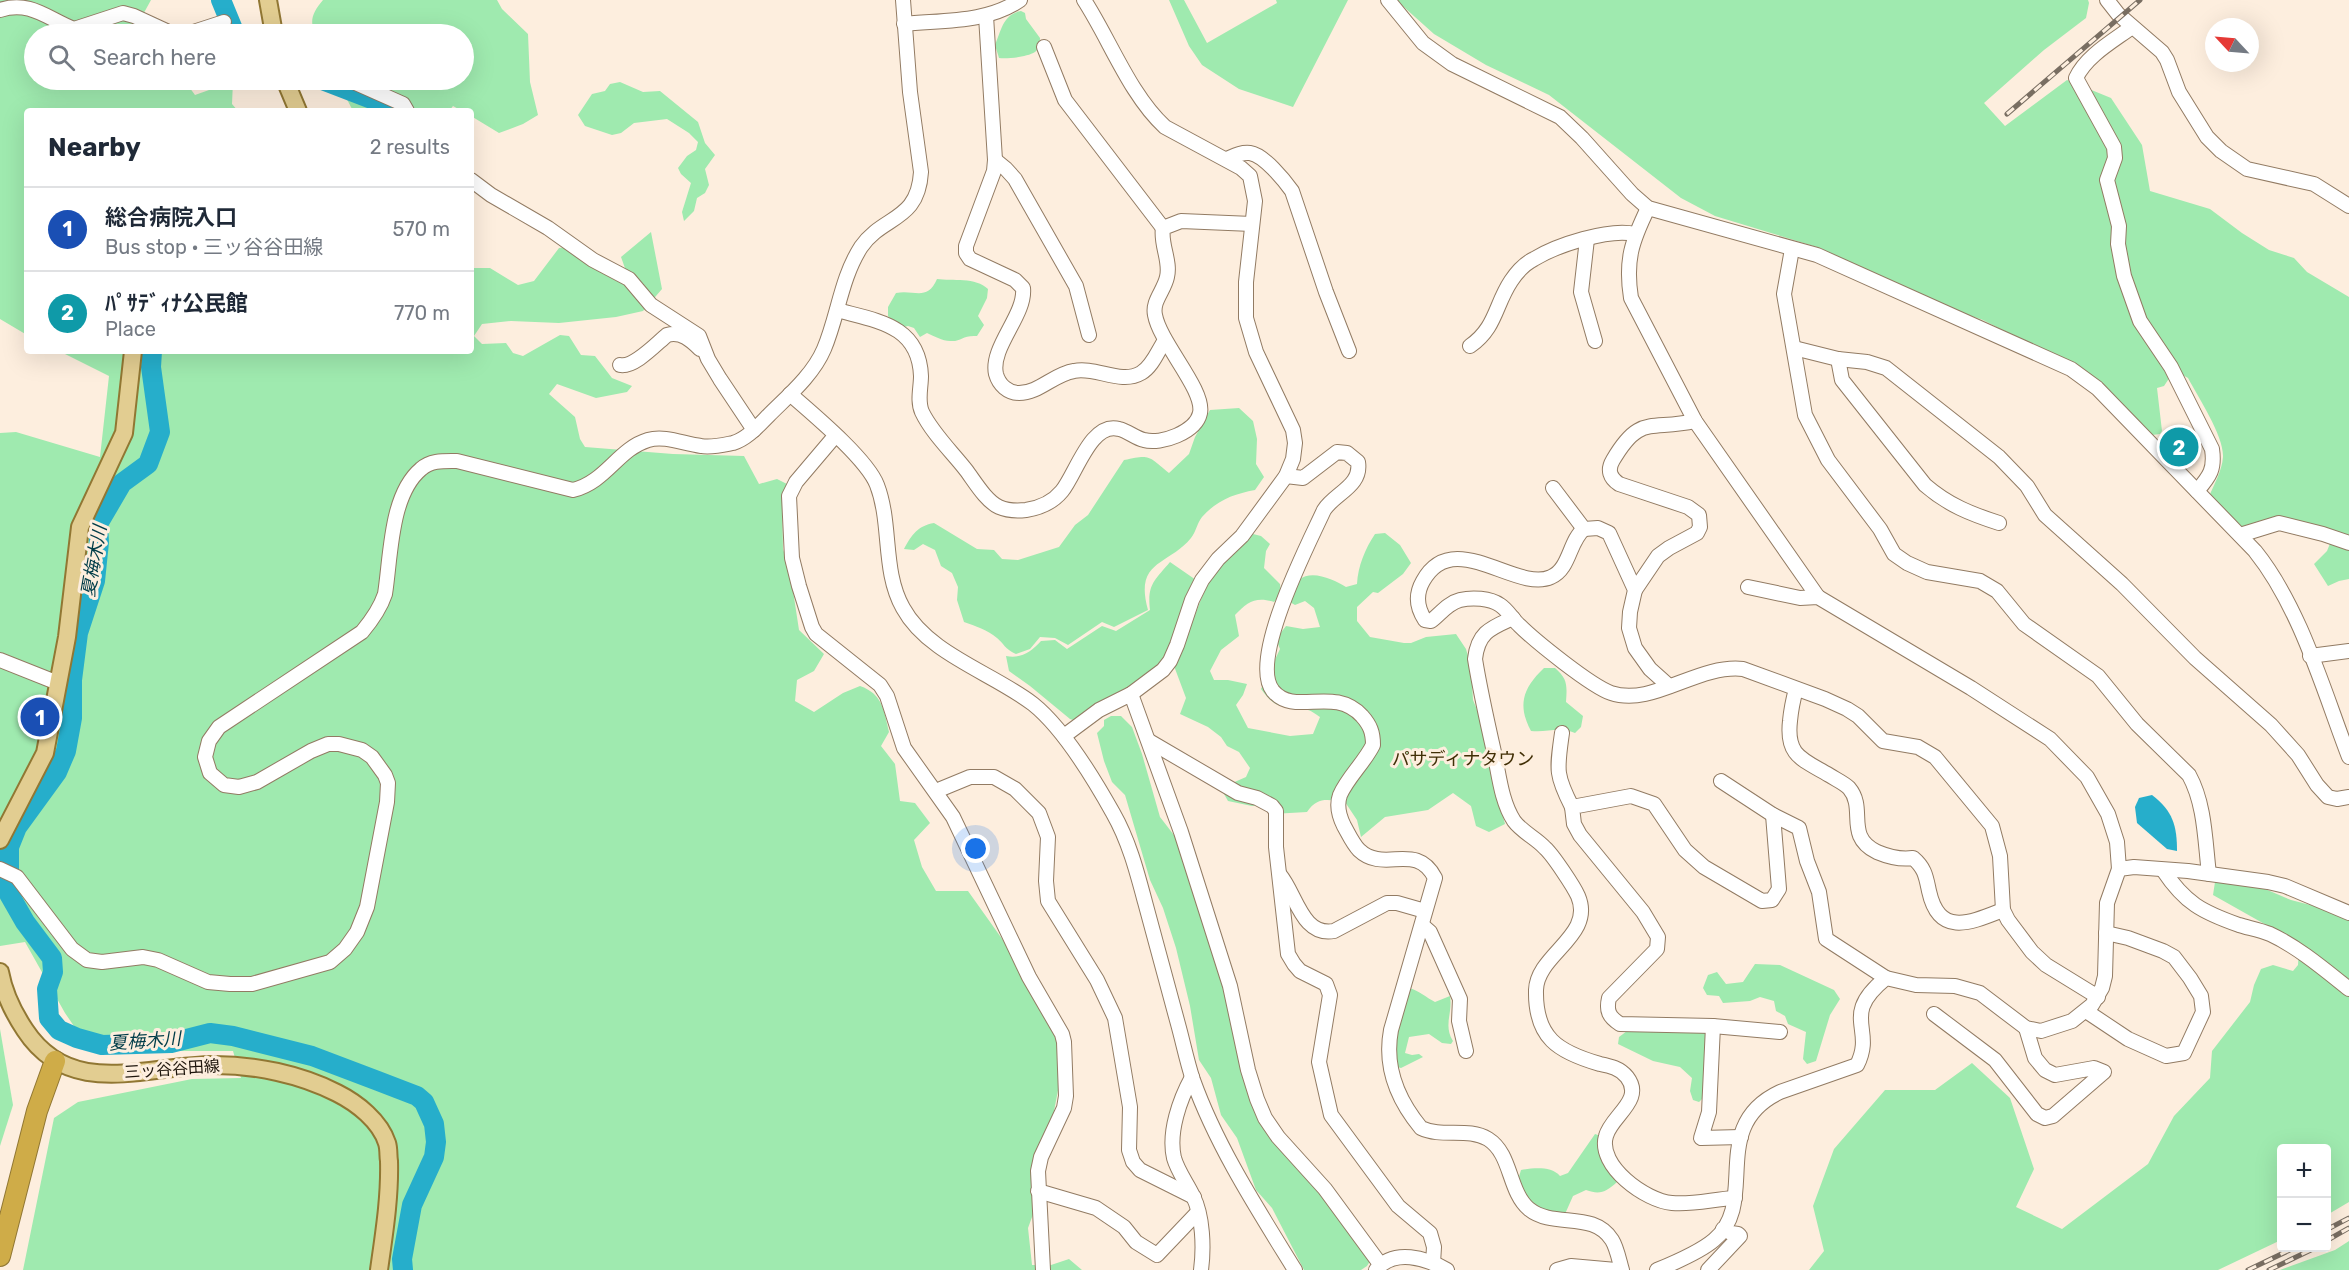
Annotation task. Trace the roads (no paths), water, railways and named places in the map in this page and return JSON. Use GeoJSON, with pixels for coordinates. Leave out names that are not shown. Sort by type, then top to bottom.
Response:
{"type":"FeatureCollection","features":[{"type":"Feature","properties":{"kind":"highway"},"geometry":{"type":"LineString","coordinates":[[0,1216],[27,1109],[39,1078],[54,1061]]}},
{"type":"Feature","properties":{"kind":"highway"},"geometry":{"type":"LineString","coordinates":[[0,1256],[38,1111],[54,1061]]}},
{"type":"Feature","properties":{"kind":"main road"},"geometry":{"type":"LineString","coordinates":[[268,0],[272,24]]}},
{"type":"Feature","properties":{"kind":"main road"},"geometry":{"type":"LineString","coordinates":[[289,90],[297,108]]}},
{"type":"Feature","properties":{"kind":"main road"},"geometry":{"type":"LineString","coordinates":[[0,840],[45,753],[67,637],[80,527],[124,434],[133,354]]}},
{"type":"Feature","properties":{"kind":"main road","name":"三ッ谷谷田線"},"geometry":{"type":"LineString","coordinates":[[0,972],[14,1013],[28,1035],[45,1055],[54,1061],[84,1072],[126,1074],[213,1065],[247,1067],[307,1080],[351,1100],[381,1130],[388,1145],[390,1186],[380,1270]]}},
{"type":"Feature","properties":{"kind":"street"},"geometry":{"type":"LineString","coordinates":[[0,869],[17,878],[72,949],[87,960],[102,962],[143,957],[158,960],[208,982],[252,984],[330,962],[345,949],[357,932],[367,907],[387,802],[388,783],[382,769],[362,750],[347,745],[327,744],[256,782],[233,788],[224,785],[210,773],[205,757],[208,741],[219,727],[362,632],[373,619],[385,594],[400,497],[422,468],[437,461],[457,461],[573,490],[591,484],[633,447],[650,440],[673,440],[704,447],[736,442],[754,430],[790,394],[823,353],[849,270],[863,244],[874,233],[903,213],[917,195],[920,185],[921,172],[903,0]]}},
{"type":"Feature","properties":{"kind":"street"},"geometry":{"type":"LineString","coordinates":[[904,24],[986,16],[1005,10],[1020,0]]}},
{"type":"Feature","properties":{"kind":"street"},"geometry":{"type":"LineString","coordinates":[[1064,736],[1099,710],[1153,678],[1170,661],[1192,600],[1202,580],[1218,559],[1242,536],[1286,476],[1293,459],[1295,443],[1293,430],[1256,352],[1246,318],[1246,282],[1255,201],[1250,176],[1227,159],[1173,131],[1155,117],[1084,0]]}},
{"type":"Feature","properties":{"kind":"street"},"geometry":{"type":"LineString","coordinates":[[1388,0],[1423,43],[1452,64],[1560,117],[1648,208],[1817,255],[2071,369],[2097,388],[2271,571],[2282,588],[2349,757]]}},
{"type":"Feature","properties":{"kind":"street"},"geometry":{"type":"LineString","coordinates":[[2108,0],[2118,14],[2162,52],[2168,60],[2179,92],[2198,124],[2207,137],[2228,157],[2247,169],[2314,184],[2349,206]]}},
{"type":"Feature","properties":{"kind":"street"},"geometry":{"type":"LineString","coordinates":[[0,10],[6,6],[24,3],[64,24]]}},
{"type":"Feature","properties":{"kind":"street"},"geometry":{"type":"LineString","coordinates":[[89,24],[123,13],[152,24]]}},
{"type":"Feature","properties":{"kind":"street"},"geometry":{"type":"LineString","coordinates":[[986,16],[995,160],[994,171],[966,246],[966,253],[970,259],[1015,280],[1023,288],[1021,303],[996,366],[1000,382],[1006,389],[1018,393],[1028,392],[1074,370],[1129,377],[1148,369],[1165,340]]}},
{"type":"Feature","properties":{"kind":"street"},"geometry":{"type":"LineString","coordinates":[[218,24],[224,22]]}},
{"type":"Feature","properties":{"kind":"street"},"geometry":{"type":"LineString","coordinates":[[2132,27],[2097,53],[2083,66],[2076,78],[2114,147],[2115,158],[2107,180],[2108,188],[2119,226],[2118,244],[2124,276],[2140,321],[2170,367],[2212,449],[2214,464],[2208,478],[2197,491]]}},
{"type":"Feature","properties":{"kind":"street"},"geometry":{"type":"LineString","coordinates":[[837,310],[895,328],[907,338],[917,358],[920,371],[923,414],[990,499],[997,506],[1007,510],[1030,509],[1053,499],[1061,492],[1095,436],[1106,429],[1119,429],[1142,440],[1150,441],[1191,429],[1197,421],[1200,404],[1165,340],[1154,309],[1167,278],[1163,228],[1065,100],[1044,47]]}},
{"type":"Feature","properties":{"kind":"street"},"geometry":{"type":"LineString","coordinates":[[372,90],[404,104],[406,108]]}},
{"type":"Feature","properties":{"kind":"street"},"geometry":{"type":"LineString","coordinates":[[1227,159],[1241,153],[1253,154],[1292,191],[1326,292],[1349,351]]}},
{"type":"Feature","properties":{"kind":"street"},"geometry":{"type":"LineString","coordinates":[[995,160],[1015,179],[1076,286],[1089,335]]}},
{"type":"Feature","properties":{"kind":"street"},"geometry":{"type":"LineString","coordinates":[[474,182],[491,195],[548,228],[593,260],[629,279],[651,305],[699,336],[708,359]]}},
{"type":"Feature","properties":{"kind":"street"},"geometry":{"type":"LineString","coordinates":[[1648,208],[1635,234],[1628,262],[1631,298],[1695,421],[1818,597],[1971,688],[2050,739],[2087,777],[2108,814],[2117,842],[2119,869],[2107,903],[2106,976],[2098,997],[2086,1011],[2072,1021],[2041,1031],[2026,1028],[1980,993],[1955,986],[1916,985],[1886,978],[1827,939],[1819,892],[1807,861],[1799,828],[1773,816],[1721,781]]}},
{"type":"Feature","properties":{"kind":"street"},"geometry":{"type":"LineString","coordinates":[[1163,228],[1181,221],[1252,224]]}},
{"type":"Feature","properties":{"kind":"street"},"geometry":{"type":"LineString","coordinates":[[1470,346],[1489,328],[1509,283],[1521,268],[1535,258],[1587,239],[1613,233],[1635,234]]}},
{"type":"Feature","properties":{"kind":"street"},"geometry":{"type":"LineString","coordinates":[[1587,239],[1581,292],[1595,341]]}},
{"type":"Feature","properties":{"kind":"street"},"geometry":{"type":"LineString","coordinates":[[1792,249],[1784,294],[1787,319],[1805,415],[1828,460],[1880,529],[1894,554],[1927,572],[1980,581],[1997,591],[2024,624],[2098,676],[2137,724],[2189,775],[2198,796],[2209,874]]}},
{"type":"Feature","properties":{"kind":"street"},"geometry":{"type":"LineString","coordinates":[[620,365],[634,363],[667,335],[674,333],[681,335],[693,342],[708,359],[754,430]]}},
{"type":"Feature","properties":{"kind":"street"},"geometry":{"type":"LineString","coordinates":[[1794,348],[1838,359],[1868,362],[1886,368],[1999,457],[2027,486],[2045,515],[2122,584],[2195,658],[2271,724],[2298,755],[2328,796],[2337,799],[2349,797]]}},
{"type":"Feature","properties":{"kind":"street"},"geometry":{"type":"LineString","coordinates":[[1838,359],[1842,380],[1925,485],[1941,499],[1958,509],[1999,523]]}},
{"type":"Feature","properties":{"kind":"street"},"geometry":{"type":"LineString","coordinates":[[790,394],[863,463],[877,484],[883,507],[894,583],[902,607],[915,625],[953,655],[1032,703],[1064,736],[1114,814],[1128,847],[1192,1077],[1224,1148],[1295,1270]]}},
{"type":"Feature","properties":{"kind":"street"},"geometry":{"type":"LineString","coordinates":[[1669,686],[1650,669],[1635,648],[1629,628],[1630,612],[1635,590],[1658,556],[1697,533],[1701,522],[1699,515],[1688,507],[1618,484],[1611,477],[1611,464],[1626,439],[1639,429],[1695,421]]}},
{"type":"Feature","properties":{"kind":"street"},"geometry":{"type":"LineString","coordinates":[[835,436],[803,473],[789,496],[792,558],[812,627],[816,633],[880,685],[884,691],[904,748],[953,817],[1029,977],[1064,1042],[1066,1079],[1064,1108],[1041,1157],[1038,1191],[1043,1270]]}},
{"type":"Feature","properties":{"kind":"street"},"geometry":{"type":"LineString","coordinates":[[1286,476],[1303,478],[1337,453],[1342,452],[1353,456],[1359,468],[1353,483],[1329,502],[1324,510],[1291,582],[1271,636],[1267,676],[1273,690],[1281,697],[1301,702],[1341,702],[1352,707],[1370,726],[1373,745],[1340,797],[1337,808],[1342,822],[1359,850],[1377,859],[1387,861],[1409,858],[1426,864],[1435,878],[1391,1030],[1387,1050],[1394,1083],[1415,1122],[1421,1128],[1429,1132],[1478,1135],[1493,1143],[1508,1169],[1520,1199],[1528,1208],[1546,1218],[1580,1220],[1599,1228],[1612,1239],[1622,1270]]}},
{"type":"Feature","properties":{"kind":"street"},"geometry":{"type":"LineString","coordinates":[[1552,488],[1584,529]]}},
{"type":"Feature","properties":{"kind":"street"},"geometry":{"type":"LineString","coordinates":[[2240,536],[2279,524],[2323,534],[2349,543]]}},
{"type":"Feature","properties":{"kind":"street"},"geometry":{"type":"LineString","coordinates":[[1635,590],[1609,533],[1598,528],[1584,529],[1573,540],[1562,568],[1550,578],[1532,579],[1467,560],[1453,559],[1432,569],[1418,594],[1418,604],[1425,620],[1431,621],[1449,605],[1466,599],[1491,601],[1500,605],[1528,632],[1600,688],[1611,693],[1634,696],[1646,694],[1704,673],[1731,668],[1743,669],[1847,709],[1858,716],[1883,741],[1918,747],[1935,757],[1992,826],[2000,856],[2003,910],[2018,935],[2046,965],[2098,997]]}},
{"type":"Feature","properties":{"kind":"street"},"geometry":{"type":"LineString","coordinates":[[1748,586],[1800,598],[1818,597]]}},
{"type":"Feature","properties":{"kind":"street"},"geometry":{"type":"LineString","coordinates":[[1513,618],[1484,633],[1475,659],[1506,804],[1515,823],[1546,849],[1579,897],[1581,914],[1575,932],[1538,975],[1536,991],[1541,1021],[1550,1041],[1571,1056],[1617,1068],[1629,1078],[1633,1094],[1629,1103],[1610,1127],[1606,1135],[1605,1146],[1611,1162],[1630,1184],[1654,1200],[1671,1203],[1735,1198]]}},
{"type":"Feature","properties":{"kind":"street"},"geometry":{"type":"LineString","coordinates":[[2310,656],[2349,651]]}},
{"type":"Feature","properties":{"kind":"street"},"geometry":{"type":"LineString","coordinates":[[0,660],[58,683]]}},
{"type":"Feature","properties":{"kind":"street"},"geometry":{"type":"LineString","coordinates":[[1796,689],[1792,701],[1788,738],[1790,746],[1796,754],[1848,786],[1854,797],[1859,837],[1869,848],[1886,856],[1913,858],[1921,864],[1925,871],[1932,905],[1939,917],[1948,921],[1971,923],[2003,910]]}},
{"type":"Feature","properties":{"kind":"street"},"geometry":{"type":"LineString","coordinates":[[1131,693],[1181,832],[1230,986],[1248,1070],[1265,1118],[1278,1137],[1325,1189],[1378,1267],[1388,1260],[1409,1257],[1423,1258],[1447,1270]]}},
{"type":"Feature","properties":{"kind":"street"},"geometry":{"type":"LineString","coordinates":[[1562,733],[1557,771],[1562,788],[1572,807],[1574,824],[1580,835],[1642,912],[1658,937],[1657,949],[1609,998],[1607,1008],[1611,1018],[1620,1024],[1713,1026],[1780,1032]]}},
{"type":"Feature","properties":{"kind":"street"},"geometry":{"type":"LineString","coordinates":[[1149,741],[1238,794],[1257,798],[1272,806],[1276,811],[1278,818],[1276,847],[1288,954],[1300,971],[1326,984],[1330,995],[1319,1062],[1331,1114],[1398,1206],[1430,1233],[1434,1247],[1434,1263]]}},
{"type":"Feature","properties":{"kind":"street"},"geometry":{"type":"LineString","coordinates":[[936,791],[970,777],[994,777],[1016,789],[1040,813],[1048,837],[1046,887],[1048,901],[1097,980],[1115,1018],[1130,1107],[1129,1150],[1133,1162],[1140,1170],[1194,1197]]}},
{"type":"Feature","properties":{"kind":"street"},"geometry":{"type":"LineString","coordinates":[[1572,807],[1631,796],[1654,804],[1684,850],[1704,867],[1761,902],[1772,900],[1779,889],[1773,816]]}},
{"type":"Feature","properties":{"kind":"street"},"geometry":{"type":"LineString","coordinates":[[2119,869],[2134,867],[2209,874],[2285,886],[2349,912]]}},
{"type":"Feature","properties":{"kind":"street"},"geometry":{"type":"LineString","coordinates":[[2163,870],[2196,907],[2237,924],[2270,934],[2349,989]]}},
{"type":"Feature","properties":{"kind":"street"},"geometry":{"type":"LineString","coordinates":[[1280,875],[1305,919],[1317,930],[1334,931],[1387,903],[1397,903],[1424,918],[1460,999],[1459,1021],[1466,1051]]}},
{"type":"Feature","properties":{"kind":"street"},"geometry":{"type":"LineString","coordinates":[[2086,1011],[2128,1040],[2166,1056],[2184,1053],[2203,1012],[2201,996],[2174,957],[2148,944],[2106,933]]}},
{"type":"Feature","properties":{"kind":"street"},"geometry":{"type":"LineString","coordinates":[[1656,1270],[1707,1245],[1715,1240],[1723,1229],[1735,1198],[1735,1179],[1741,1137],[1745,1122],[1753,1111],[1768,1098],[1857,1065],[1863,1053],[1859,1016],[1870,991],[1886,978]]}},
{"type":"Feature","properties":{"kind":"street"},"geometry":{"type":"LineString","coordinates":[[1934,1014],[1995,1060],[2037,1114],[2045,1118],[2053,1116],[2104,1072],[2094,1068],[2055,1075],[2045,1070],[2035,1058],[2026,1028]]}},
{"type":"Feature","properties":{"kind":"street"},"geometry":{"type":"LineString","coordinates":[[1713,1026],[1709,1112],[1701,1138],[1741,1137]]}},
{"type":"Feature","properties":{"kind":"street"},"geometry":{"type":"LineString","coordinates":[[1192,1077],[1183,1094],[1173,1137],[1177,1166],[1194,1197],[1198,1212],[1202,1254],[1201,1270]]}},
{"type":"Feature","properties":{"kind":"street"},"geometry":{"type":"LineString","coordinates":[[1038,1191],[1096,1208],[1124,1227],[1136,1242],[1157,1255],[1198,1212]]}},
{"type":"Feature","properties":{"kind":"street"},"geometry":{"type":"LineString","coordinates":[[1708,1270],[1740,1236],[1723,1229]]}},
{"type":"Feature","properties":{"kind":"street"},"geometry":{"type":"LineString","coordinates":[[1557,1270],[1570,1266],[1616,1270]]}},
{"type":"Feature","properties":{"kind":"water"},"geometry":{"type":"Polygon","coordinates":[[[2152,795],[2169,813],[2175,827],[2177,851],[2167,849],[2137,823],[2135,807],[2139,798],[2152,795]]]}},
{"type":"Feature","properties":{"kind":"waterway","name":"夏梅木川"},"geometry":{"type":"LineString","coordinates":[[221,0],[231,24]]}},
{"type":"Feature","properties":{"kind":"waterway","name":"夏梅木川"},"geometry":{"type":"LineString","coordinates":[[348,90],[388,108]]}},
{"type":"Feature","properties":{"kind":"waterway","name":"夏梅木川"},"geometry":{"type":"LineString","coordinates":[[152,354],[151,367],[160,432],[148,464],[122,483],[98,524],[99,542],[95,581],[78,633],[72,680],[72,718],[66,751],[57,772],[17,827],[9,847],[9,894],[25,922],[52,958],[53,972],[47,989],[49,1018],[59,1030],[102,1045],[171,1043],[210,1033],[233,1036],[312,1056],[417,1096],[424,1102],[434,1124],[436,1142],[434,1157],[412,1205],[402,1259],[403,1270]]}},
{"type":"Feature","properties":{"kind":"railway"},"geometry":{"type":"LineString","coordinates":[[2007,114],[2140,0]]}},
{"type":"Feature","properties":{"kind":"railway"},"geometry":{"type":"LineString","coordinates":[[2331,1227],[2349,1218]]}},
{"type":"Feature","properties":{"kind":"railway"},"geometry":{"type":"LineString","coordinates":[[2331,1238],[2349,1228]]}},
{"type":"Feature","properties":{"kind":"railway"},"geometry":{"type":"LineString","coordinates":[[2248,1270],[2286,1252]]}},
{"type":"Feature","properties":{"kind":"railway"},"geometry":{"type":"LineString","coordinates":[[2269,1270],[2307,1252]]}},
{"type":"Feature","properties":{"kind":"place","name":"ﾊﾟｻﾃﾞｨﾅ公民館"},"geometry":{"type":"Point","coordinates":[2179,447]}},
{"type":"Feature","properties":{"kind":"place","name":"総合病院入口"},"geometry":{"type":"Point","coordinates":[40,717]}},
{"type":"Feature","properties":{"kind":"district","name":"パサディナタウン"},"geometry":{"type":"Point","coordinates":[1463,759]}}]}
